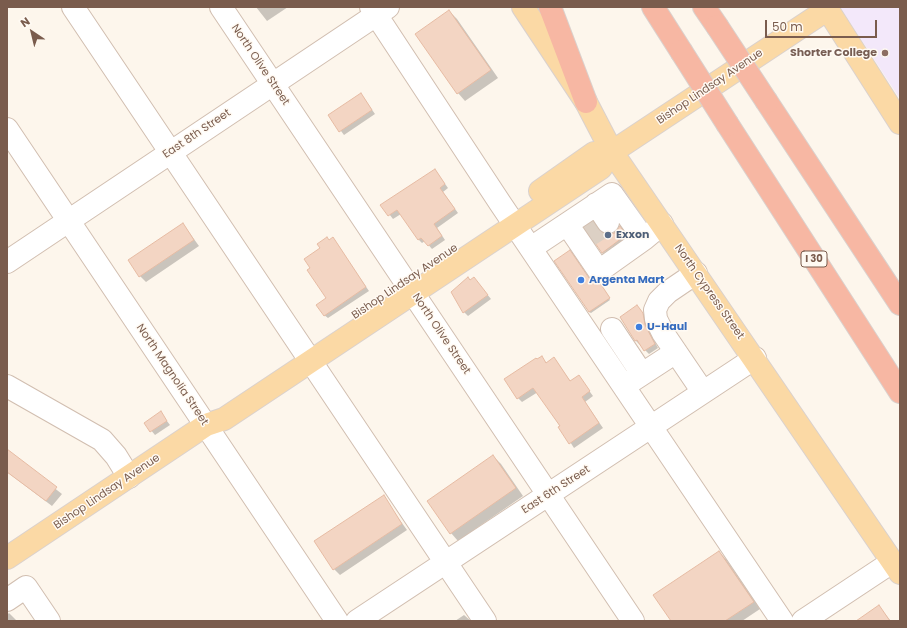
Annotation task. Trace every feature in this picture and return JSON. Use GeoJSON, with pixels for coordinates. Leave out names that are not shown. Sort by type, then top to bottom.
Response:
{"type":"FeatureCollection","features":[{"type":"Feature","properties":{"kind":"highway"},"geometry":{"type":"LineString","coordinates":[[550,7],[586,102]]}},
{"type":"Feature","properties":{"kind":"highway","name":"I 30"},"geometry":{"type":"LineString","coordinates":[[652,7],[900,392]]}},
{"type":"Feature","properties":{"kind":"highway"},"geometry":{"type":"LineString","coordinates":[[704,7],[900,304]]}},
{"type":"Feature","properties":{"kind":"main road","name":"North Cypress Street"},"geometry":{"type":"LineString","coordinates":[[523,7],[586,102],[612,152],[755,358],[896,568]]}},
{"type":"Feature","properties":{"kind":"main road"},"geometry":{"type":"LineString","coordinates":[[831,8],[900,123]]}},
{"type":"Feature","properties":{"kind":"main road","name":"Bishop Lindsay Avenue"},"geometry":{"type":"LineString","coordinates":[[511,219],[561,194],[601,168],[612,152],[831,8]]}},
{"type":"Feature","properties":{"kind":"main road","name":"Bishop Lindsay Avenue"},"geometry":{"type":"LineString","coordinates":[[7,558],[206,425],[217,407],[307,356],[511,219],[553,183],[594,153],[612,152]]}},
{"type":"Feature","properties":{"kind":"street"},"geometry":{"type":"LineString","coordinates":[[73,7],[485,621]]}},
{"type":"Feature","properties":{"kind":"street","name":"North Olive Street"},"geometry":{"type":"LineString","coordinates":[[222,7],[272,84],[633,621]]}},
{"type":"Feature","properties":{"kind":"street"},"geometry":{"type":"LineString","coordinates":[[378,10],[511,219],[652,426],[782,621]]}},
{"type":"Feature","properties":{"kind":"street","name":"East 8th Street"},"geometry":{"type":"LineString","coordinates":[[7,262],[272,84],[378,10]]}},
{"type":"Feature","properties":{"kind":"street","name":"North Magnolia Street"},"geometry":{"type":"LineString","coordinates":[[7,129],[337,621]]}},
{"type":"Feature","properties":{"kind":"street"},"geometry":{"type":"LineString","coordinates":[[561,194],[606,233]]}},
{"type":"Feature","properties":{"kind":"street"},"geometry":{"type":"LineString","coordinates":[[531,248],[606,233],[662,224]]}},
{"type":"Feature","properties":{"kind":"street"},"geometry":{"type":"LineString","coordinates":[[696,273],[668,292],[659,301],[655,310],[656,319],[703,392]]}},
{"type":"Feature","properties":{"kind":"street"},"geometry":{"type":"LineString","coordinates":[[612,329],[642,374]]}},
{"type":"Feature","properties":{"kind":"street"},"geometry":{"type":"LineString","coordinates":[[624,386],[676,352]]}},
{"type":"Feature","properties":{"kind":"street","name":"East 6th Street"},"geometry":{"type":"LineString","coordinates":[[357,621],[755,358]]}},
{"type":"Feature","properties":{"kind":"street"},"geometry":{"type":"LineString","coordinates":[[7,386],[102,440],[116,456],[130,476]]}},
{"type":"Feature","properties":{"kind":"street"},"geometry":{"type":"LineString","coordinates":[[804,621],[896,568]]}},
{"type":"Feature","properties":{"kind":"street"},"geometry":{"type":"LineString","coordinates":[[7,600],[26,587],[49,621]]}},
{"type":"Feature","properties":{"kind":"shaded area","name":"Shorter College"},"geometry":{"type":"Polygon","coordinates":[[[840,7],[900,7],[900,99],[840,7]]]}},
{"type":"Feature","properties":{"kind":"building"},"geometry":{"type":"Polygon","coordinates":[[[449,10],[491,70],[457,94],[415,34],[449,10]]]}},
{"type":"Feature","properties":{"kind":"building"},"geometry":{"type":"Polygon","coordinates":[[[361,93],[372,110],[339,132],[328,115],[361,93]]]}},
{"type":"Feature","properties":{"kind":"building"},"geometry":{"type":"Polygon","coordinates":[[[435,169],[445,184],[440,188],[455,209],[434,224],[442,236],[428,246],[421,238],[418,240],[397,210],[388,216],[380,205],[435,169]]]}},
{"type":"Feature","properties":{"kind":"building"},"geometry":{"type":"Polygon","coordinates":[[[593,222],[603,233],[615,233],[620,226],[626,235],[602,253],[584,227],[593,222]]]}},
{"type":"Feature","properties":{"kind":"building"},"geometry":{"type":"Polygon","coordinates":[[[183,223],[194,240],[139,277],[128,260],[183,223]]]}},
{"type":"Feature","properties":{"kind":"building"},"geometry":{"type":"Polygon","coordinates":[[[327,237],[329,240],[333,237],[366,287],[324,316],[316,305],[326,298],[307,270],[310,268],[304,259],[320,248],[317,244],[327,237]]]}},
{"type":"Feature","properties":{"kind":"building","name":"Argenta Mart"},"geometry":{"type":"Polygon","coordinates":[[[570,250],[589,278],[593,282],[600,283],[610,298],[589,312],[554,261],[570,250]]]}},
{"type":"Feature","properties":{"kind":"building"},"geometry":{"type":"Polygon","coordinates":[[[468,277],[470,280],[474,277],[488,295],[463,313],[451,292],[468,277]]]}},
{"type":"Feature","properties":{"kind":"building","name":"U-Haul"},"geometry":{"type":"Polygon","coordinates":[[[637,305],[643,313],[645,325],[655,344],[644,351],[637,340],[635,341],[620,317],[637,305]]]}},
{"type":"Feature","properties":{"kind":"building"},"geometry":{"type":"Polygon","coordinates":[[[542,356],[546,363],[554,357],[570,381],[579,375],[590,391],[582,397],[599,423],[569,444],[558,427],[560,426],[533,388],[517,399],[504,379],[536,358],[537,359],[542,356]]]}},
{"type":"Feature","properties":{"kind":"building"},"geometry":{"type":"Polygon","coordinates":[[[161,411],[167,421],[150,432],[144,423],[161,411]]]}},
{"type":"Feature","properties":{"kind":"building"},"geometry":{"type":"Polygon","coordinates":[[[7,449],[57,487],[46,501],[7,472],[7,449]]]}},
{"type":"Feature","properties":{"kind":"building"},"geometry":{"type":"Polygon","coordinates":[[[493,455],[516,488],[450,534],[427,501],[493,455]]]}},
{"type":"Feature","properties":{"kind":"building"},"geometry":{"type":"Polygon","coordinates":[[[384,495],[402,524],[333,570],[314,541],[384,495]]]}},
{"type":"Feature","properties":{"kind":"building"},"geometry":{"type":"Polygon","coordinates":[[[719,551],[754,602],[725,621],[671,621],[653,595],[719,551]]]}},
{"type":"Feature","properties":{"kind":"building"},"geometry":{"type":"Polygon","coordinates":[[[879,605],[890,621],[856,621],[879,605]]]}},
{"type":"Feature","properties":{"kind":"tunnel"},"geometry":{"type":"LineString","coordinates":[[590,222],[612,256]]}},
{"type":"Feature","properties":{"kind":"place","name":"Shorter College"},"geometry":{"type":"Point","coordinates":[885,53]}},
{"type":"Feature","properties":{"kind":"place","name":"Exxon"},"geometry":{"type":"Point","coordinates":[608,235]}},
{"type":"Feature","properties":{"kind":"place","name":"Argenta Mart"},"geometry":{"type":"Point","coordinates":[581,280]}},
{"type":"Feature","properties":{"kind":"place","name":"U-Haul"},"geometry":{"type":"Point","coordinates":[639,327]}}]}
